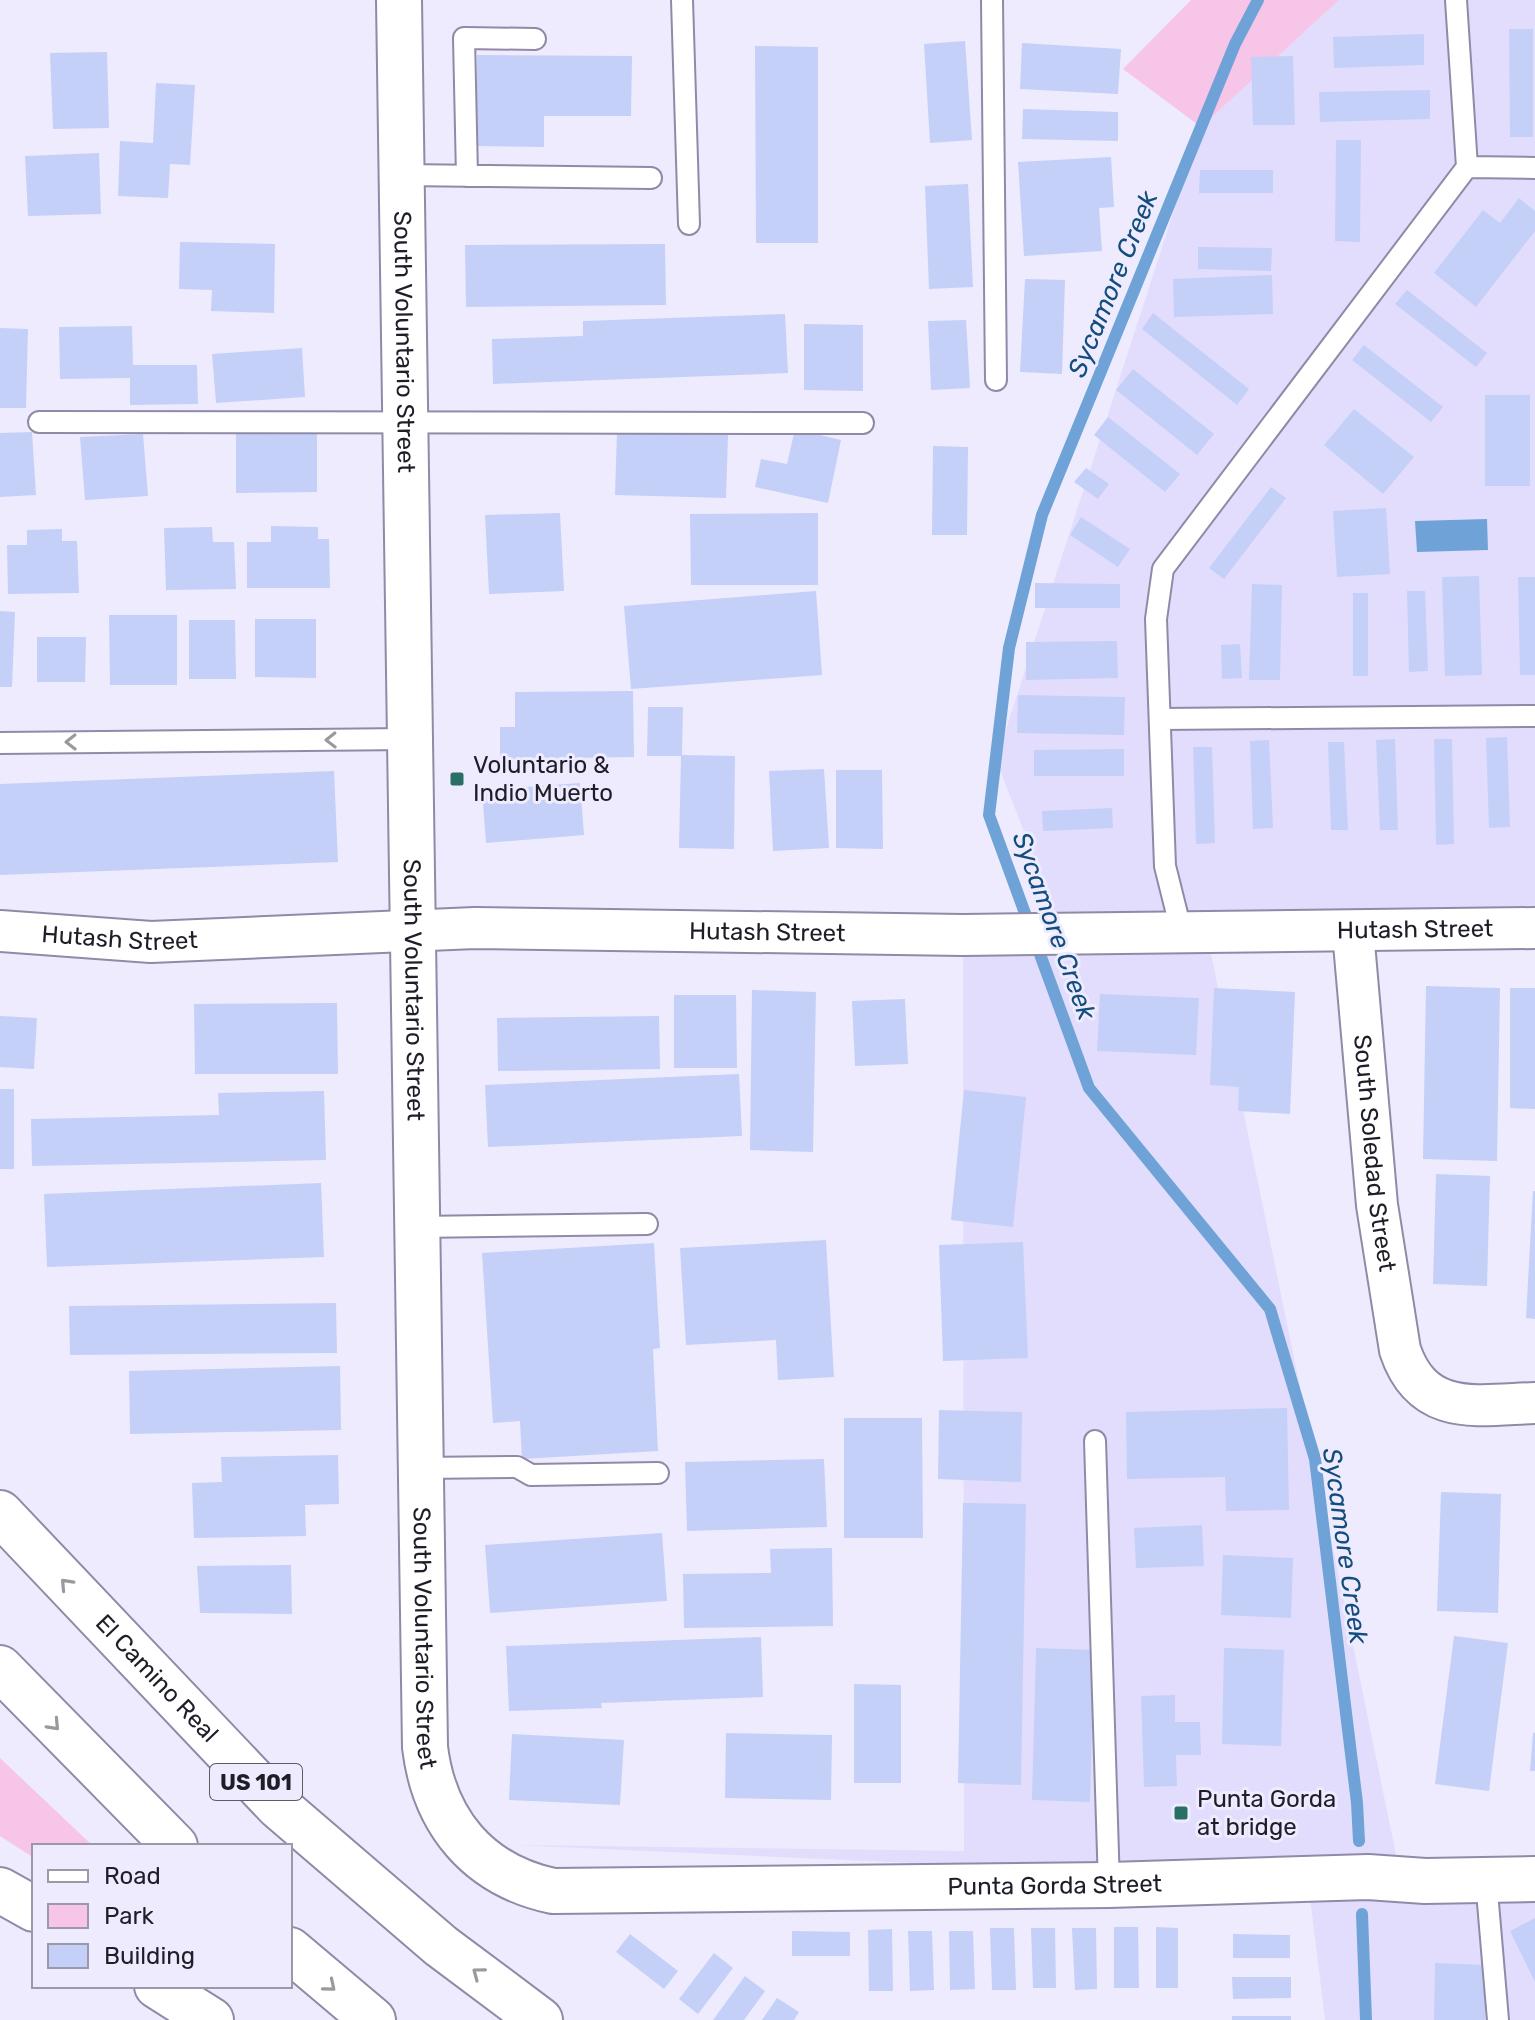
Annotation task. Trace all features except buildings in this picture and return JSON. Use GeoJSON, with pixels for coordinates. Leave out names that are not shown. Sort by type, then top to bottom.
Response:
{"type":"FeatureCollection","features":[{"type":"Feature","properties":{"kind":"main road","name":"South Voluntario Street"},"geometry":{"type":"LineString","coordinates":[[399,0],[425,1747],[434,1793],[455,1834],[489,1866],[531,1886],[576,1892]]}},
{"type":"Feature","properties":{"kind":"main road","name":"El Camino Real"},"geometry":{"type":"LineString","coordinates":[[0,1513],[278,1806],[441,1946],[540,2020]]}},
{"type":"Feature","properties":{"kind":"main road"},"geometry":{"type":"LineString","coordinates":[[0,1668],[173,1844]]}},
{"type":"Feature","properties":{"kind":"main road","name":"Punta Gorda Street"},"geometry":{"type":"LineString","coordinates":[[576,1892],[1109,1885],[1368,1877],[1535,1879]]}},
{"type":"Feature","properties":{"kind":"main road"},"geometry":{"type":"LineString","coordinates":[[0,1890],[32,1908]]}},
{"type":"Feature","properties":{"kind":"main road"},"geometry":{"type":"LineString","coordinates":[[292,1952],[373,2020]]}},
{"type":"Feature","properties":{"kind":"main road"},"geometry":{"type":"LineString","coordinates":[[160,1988],[211,2020]]}},
{"type":"Feature","properties":{"kind":"street","name":"Hutash Street"},"geometry":{"type":"LineString","coordinates":[[0,931],[151,942],[475,928],[963,935],[1535,928]]}},
{"type":"Feature","properties":{"kind":"street","name":"South Soledad Street"},"geometry":{"type":"LineString","coordinates":[[1353,932],[1377,1205],[1400,1350],[1407,1372],[1435,1398],[1458,1405],[1535,1403]]}},
{"type":"Feature","properties":{"kind":"lane"},"geometry":{"type":"LineString","coordinates":[[682,0],[689,224]]}},
{"type":"Feature","properties":{"kind":"lane"},"geometry":{"type":"LineString","coordinates":[[992,0],[996,380]]}},
{"type":"Feature","properties":{"kind":"lane"},"geometry":{"type":"LineString","coordinates":[[1182,934],[1165,866],[1156,619],[1163,569],[1467,167],[1456,0]]}},
{"type":"Feature","properties":{"kind":"lane"},"geometry":{"type":"LineString","coordinates":[[467,176],[464,38],[535,39]]}},
{"type":"Feature","properties":{"kind":"lane"},"geometry":{"type":"LineString","coordinates":[[1467,167],[1535,168]]}},
{"type":"Feature","properties":{"kind":"lane"},"geometry":{"type":"LineString","coordinates":[[401,175],[651,178]]}},
{"type":"Feature","properties":{"kind":"lane"},"geometry":{"type":"LineString","coordinates":[[39,422],[403,425],[863,423]]}},
{"type":"Feature","properties":{"kind":"lane"},"geometry":{"type":"LineString","coordinates":[[1161,719],[1535,716]]}},
{"type":"Feature","properties":{"kind":"lane"},"geometry":{"type":"LineString","coordinates":[[0,743],[409,739]]}},
{"type":"Feature","properties":{"kind":"lane"},"geometry":{"type":"LineString","coordinates":[[416,1227],[647,1224]]}},
{"type":"Feature","properties":{"kind":"lane"},"geometry":{"type":"LineString","coordinates":[[1095,1441],[1109,1885]]}},
{"type":"Feature","properties":{"kind":"lane"},"geometry":{"type":"LineString","coordinates":[[421,1468],[517,1467],[531,1475],[658,1473]]}},
{"type":"Feature","properties":{"kind":"lane"},"geometry":{"type":"LineString","coordinates":[[1486,1880],[1498,2020]]}},
{"type":"Feature","properties":{"kind":"shaded area"},"geometry":{"type":"Polygon","coordinates":[[[1339,0],[1535,0],[1535,915],[1207,934],[1401,1879],[1535,1879],[1535,2020],[1325,2020],[1308,1881],[514,1845],[964,1851],[963,935],[1064,934],[996,760],[1201,127],[1339,0]]]}},
{"type":"Feature","properties":{"kind":"green space"},"geometry":{"type":"Polygon","coordinates":[[[1191,0],[1339,0],[1201,127],[1123,69],[1191,0]]]}},
{"type":"Feature","properties":{"kind":"green space"},"geometry":{"type":"Polygon","coordinates":[[[0,1758],[91,1844],[32,1844],[32,1857],[0,1836],[0,1758]]]}},
{"type":"Feature","properties":{"kind":"water"},"geometry":{"type":"Polygon","coordinates":[[[1487,519],[1488,550],[1417,552],[1415,521],[1487,519]]]}},
{"type":"Feature","properties":{"kind":"waterway","name":"Sycamore Creek"},"geometry":{"type":"LineString","coordinates":[[1258,0],[1235,44],[1042,515],[1009,648],[989,815],[1089,1088],[1270,1309],[1315,1459],[1359,1841]]}},
{"type":"Feature","properties":{"kind":"waterway","name":"Sycamore Creek"},"geometry":{"type":"LineString","coordinates":[[1362,1914],[1366,2020]]}},
{"type":"Feature","properties":{"kind":"place","name":"Voluntario & Indio Muerto"},"geometry":{"type":"Point","coordinates":[457,779]}},
{"type":"Feature","properties":{"kind":"place","name":"Punta Gorda at bridge"},"geometry":{"type":"Point","coordinates":[1181,1813]}}]}
